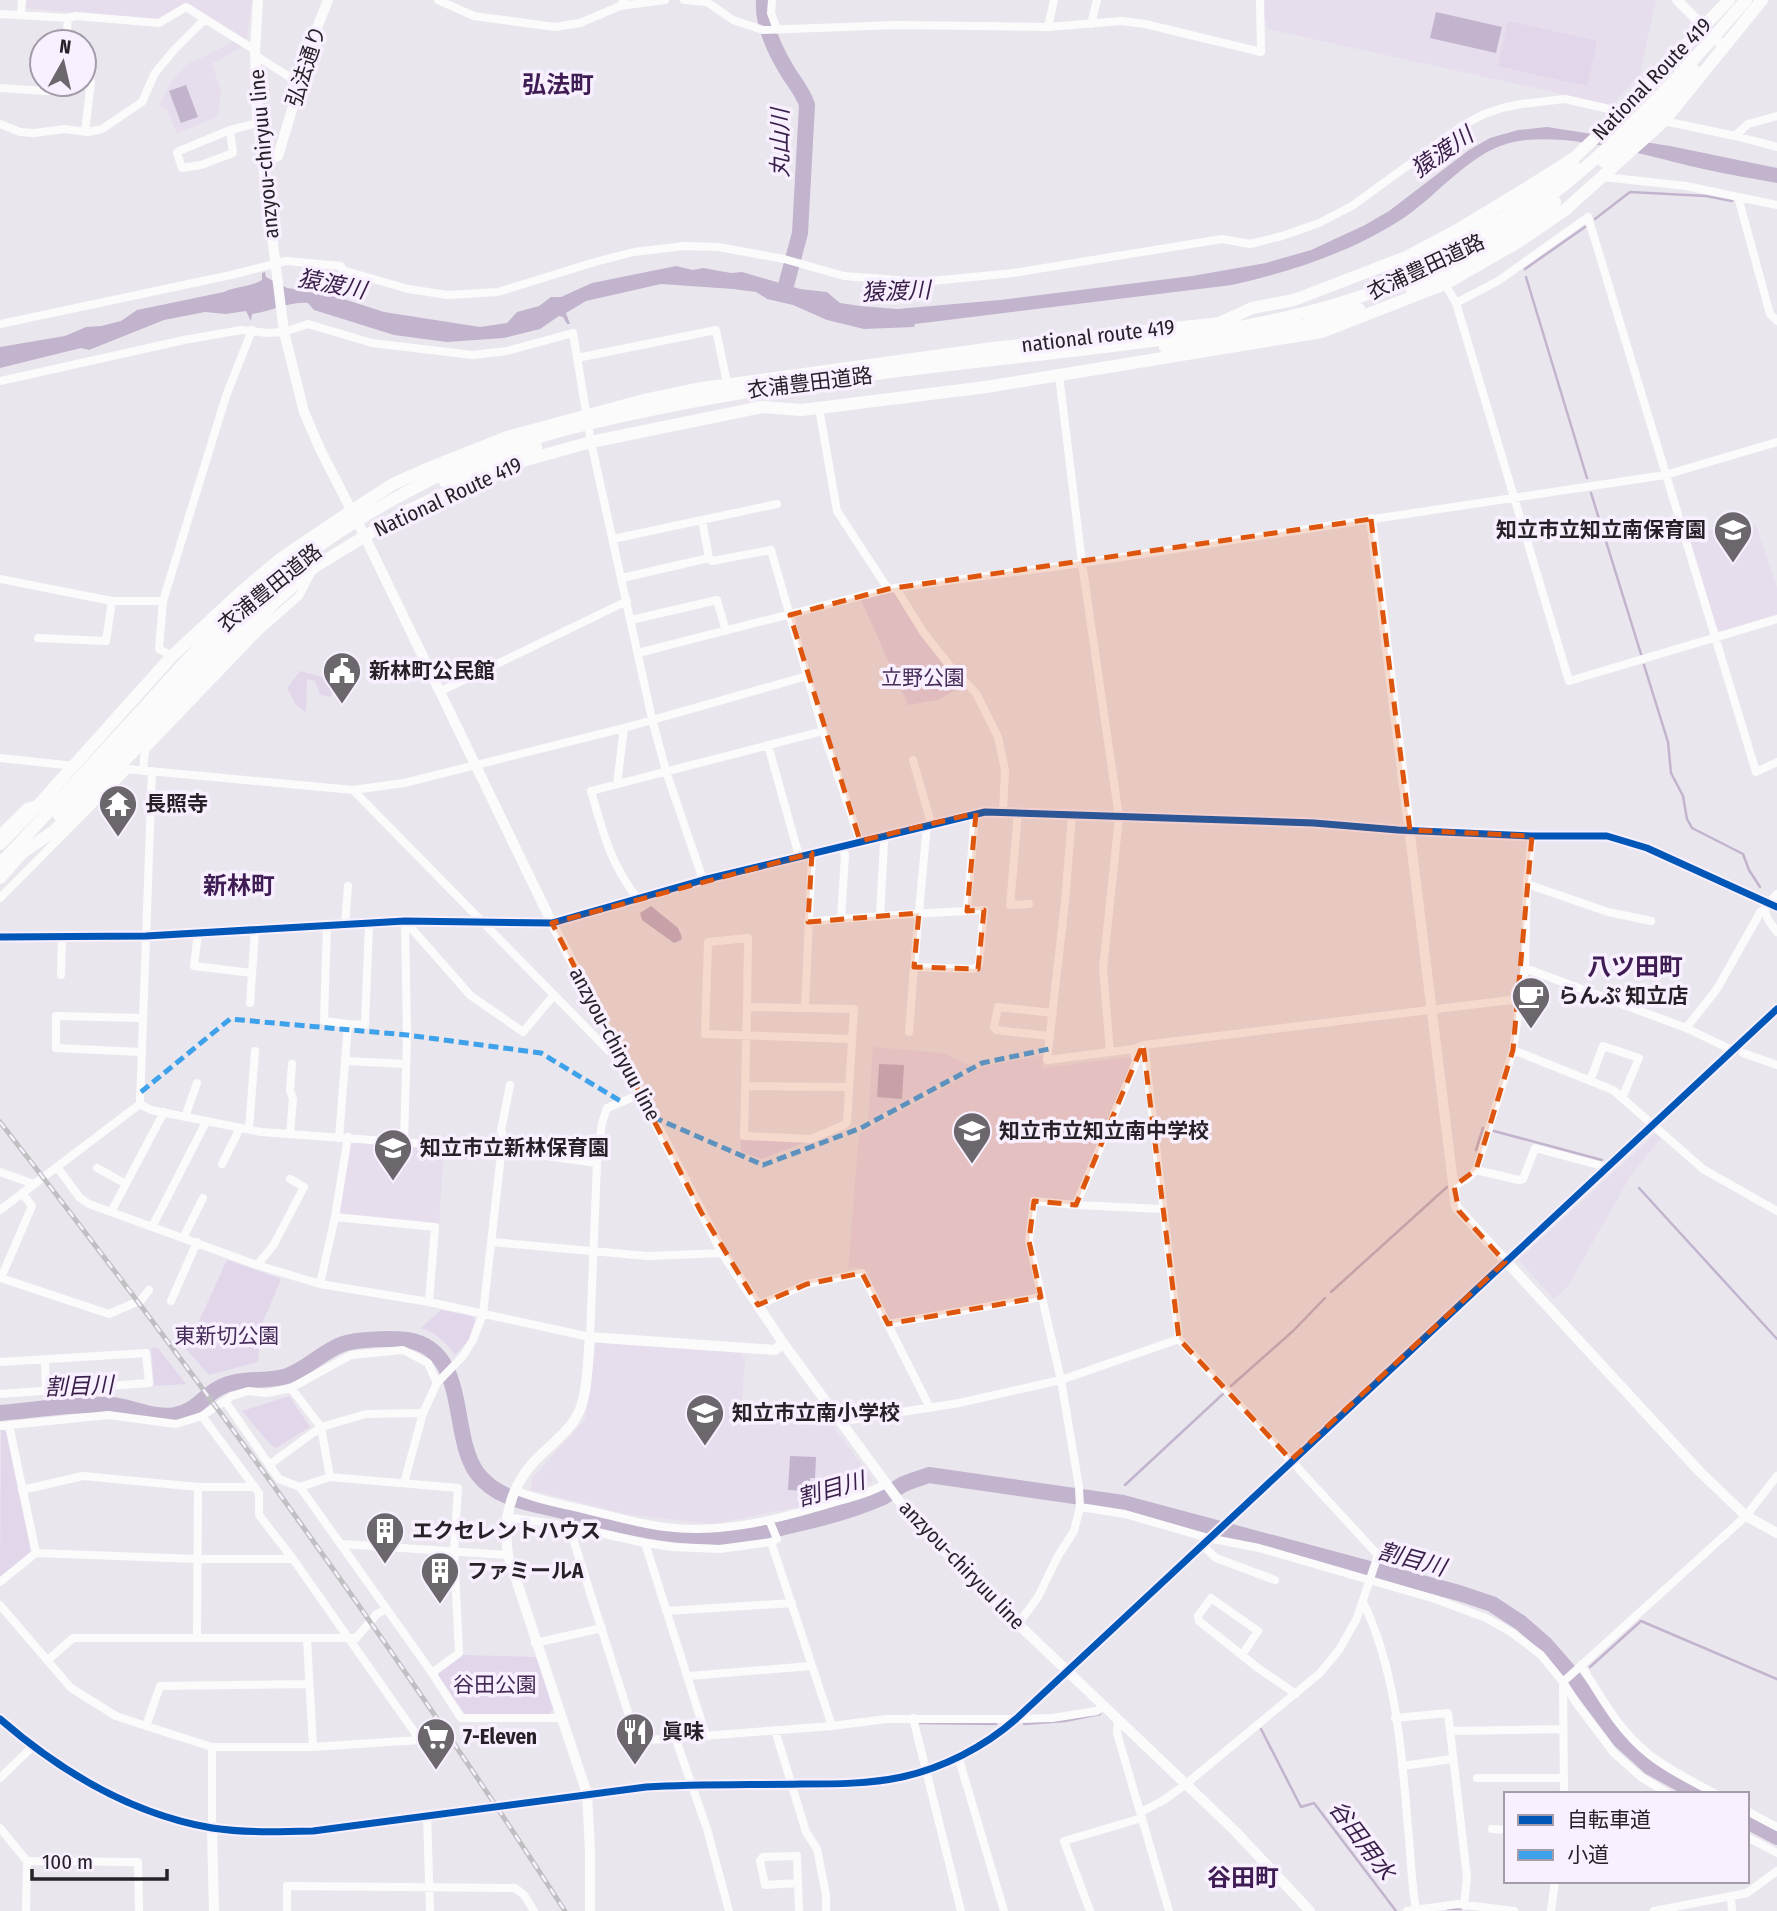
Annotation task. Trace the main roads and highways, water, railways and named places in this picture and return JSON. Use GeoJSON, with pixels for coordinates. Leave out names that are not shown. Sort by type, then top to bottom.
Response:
{"type":"FeatureCollection","features":[{"type":"Feature","properties":{"kind":"highway","name":"National Route 419"},"geometry":{"type":"LineString","coordinates":[[1574,158],[1729,0]]}},
{"type":"Feature","properties":{"kind":"highway","name":"衣浦豊田道路"},"geometry":{"type":"LineString","coordinates":[[0,864],[191,655],[271,581],[365,516],[466,463],[518,444],[607,419],[682,403],[760,389],[1169,339],[1284,319],[1389,288],[1472,248],[1566,184],[1605,151],[1695,58],[1746,0]]}},
{"type":"Feature","properties":{"kind":"highway","name":"衣浦豊田道路"},"geometry":{"type":"LineString","coordinates":[[22,853],[263,601],[300,569],[375,519],[446,481],[570,436],[698,407],[830,387],[1182,346],[1303,326],[1385,302],[1466,262],[1524,226],[1630,140],[1755,0]]}},
{"type":"Feature","properties":{"kind":"highway","name":"National Route 419"},"geometry":{"type":"LineString","coordinates":[[1445,284],[1520,241],[1565,210],[1608,173],[1664,121],[1762,0]]}},
{"type":"Feature","properties":{"kind":"highway","name":"衣浦豊田道路"},"geometry":{"type":"LineString","coordinates":[[1220,323],[1316,301],[1436,255],[1544,190],[1589,154],[1695,58]]}},
{"type":"Feature","properties":{"kind":"highway","name":"national route 419"},"geometry":{"type":"LineString","coordinates":[[588,415],[702,388],[759,379],[1220,323],[1252,308],[1294,300],[1406,257],[1459,229],[1574,158]]}},
{"type":"Feature","properties":{"kind":"highway","name":"national route 419"},"geometry":{"type":"LineString","coordinates":[[823,403],[1059,375],[1322,332],[1445,284]]}},
{"type":"Feature","properties":{"kind":"highway","name":"衣浦豊田道路"},"geometry":{"type":"LineString","coordinates":[[823,403],[1123,360],[1182,346]]}},
{"type":"Feature","properties":{"kind":"highway","name":"National Route 419"},"geometry":{"type":"LineString","coordinates":[[0,878],[22,853],[54,831],[135,750],[203,676],[313,568],[401,514],[473,480],[526,460],[591,442],[762,407],[802,410],[823,403]]}},
{"type":"Feature","properties":{"kind":"highway","name":"National Route 419"},"geometry":{"type":"LineString","coordinates":[[0,844],[172,656],[271,567],[393,484],[508,437],[588,415]]}},
{"type":"Feature","properties":{"kind":"main road","name":"anzyou-chiryuu line"},"geometry":{"type":"LineString","coordinates":[[258,0],[255,53],[258,123],[284,329],[304,412],[552,923],[723,1252],[783,1343],[910,1516],[1018,1625],[1264,1861],[1310,1911]]}},
{"type":"Feature","properties":{"kind":"waterway","name":"丸山川"},"geometry":{"type":"LineString","coordinates":[[764,0],[765,17],[773,43],[807,105],[800,233],[784,293]]}},
{"type":"Feature","properties":{"kind":"waterway"},"geometry":{"type":"LineString","coordinates":[[1595,219],[1630,192],[1706,196],[1732,201]]}},
{"type":"Feature","properties":{"kind":"waterway"},"geometry":{"type":"LineString","coordinates":[[1525,269],[1585,227]]}},
{"type":"Feature","properties":{"kind":"waterway"},"geometry":{"type":"LineString","coordinates":[[1526,277],[1587,478]]}},
{"type":"Feature","properties":{"kind":"waterway"},"geometry":{"type":"LineString","coordinates":[[1591,493],[1641,654]]}},
{"type":"Feature","properties":{"kind":"waterway"},"geometry":{"type":"LineString","coordinates":[[1644,665],[1668,742],[1671,773],[1683,796],[1687,819],[1692,828],[1743,854],[1760,887]]}},
{"type":"Feature","properties":{"kind":"waterway"},"geometry":{"type":"LineString","coordinates":[[1476,1150],[1483,1128]]}},
{"type":"Feature","properties":{"kind":"waterway"},"geometry":{"type":"LineString","coordinates":[[1494,1131],[1602,1160]]}},
{"type":"Feature","properties":{"kind":"waterway"},"geometry":{"type":"LineString","coordinates":[[1331,1292],[1447,1187]]}},
{"type":"Feature","properties":{"kind":"waterway"},"geometry":{"type":"LineString","coordinates":[[1639,1188],[1777,1339]]}},
{"type":"Feature","properties":{"kind":"waterway"},"geometry":{"type":"LineString","coordinates":[[1231,1386],[1293,1331],[1325,1298]]}},
{"type":"Feature","properties":{"kind":"waterway","name":"割目川"},"geometry":{"type":"LineString","coordinates":[[0,1413],[112,1405],[152,1414],[175,1415],[195,1407],[227,1384],[287,1376],[343,1344],[375,1339],[407,1340],[427,1347],[441,1360],[449,1376],[463,1437],[477,1473],[495,1490],[516,1499],[649,1531],[715,1537],[755,1534],[837,1514],[873,1502],[904,1484],[929,1475],[1123,1503],[1492,1604],[1521,1623],[1545,1644],[1620,1740],[1650,1767],[1695,1792]]}},
{"type":"Feature","properties":{"kind":"waterway"},"geometry":{"type":"LineString","coordinates":[[1125,1485],[1224,1393]]}},
{"type":"Feature","properties":{"kind":"waterway","name":"割目川"},"geometry":{"type":"LineString","coordinates":[[1123,1497],[1123,1503]]}},
{"type":"Feature","properties":{"kind":"waterway"},"geometry":{"type":"LineString","coordinates":[[1590,1667],[1641,1621],[1777,1679]]}},
{"type":"Feature","properties":{"kind":"waterway","name":"割目川"},"geometry":{"type":"LineString","coordinates":[[1575,1680],[1578,1677]]}},
{"type":"Feature","properties":{"kind":"waterway","name":"谷田用水"},"geometry":{"type":"LineString","coordinates":[[1024,1724],[1065,1721],[1100,1714]]}},
{"type":"Feature","properties":{"kind":"waterway","name":"谷田用水"},"geometry":{"type":"LineString","coordinates":[[920,1723],[996,1724]]}},
{"type":"Feature","properties":{"kind":"waterway","name":"谷田用水"},"geometry":{"type":"LineString","coordinates":[[1261,1729],[1301,1807],[1314,1803],[1396,1911]]}},
{"type":"Feature","properties":{"kind":"waterway","name":"割目川"},"geometry":{"type":"LineString","coordinates":[[1749,1822],[1777,1837]]}},
{"type":"Feature","properties":{"kind":"waterway","name":"谷田用水"},"geometry":{"type":"LineString","coordinates":[[1448,1909],[1462,1909]]}},
{"type":"Feature","properties":{"kind":"railway"},"geometry":{"type":"LineString","coordinates":[[0,1122],[291,1510],[430,1709],[565,1911]]}},
{"type":"Feature","properties":{"kind":"place","name":"知立市立知立南保育園"},"geometry":{"type":"Point","coordinates":[1733,564]}},
{"type":"Feature","properties":{"kind":"place","name":"新林町公民館"},"geometry":{"type":"Point","coordinates":[342,705]}},
{"type":"Feature","properties":{"kind":"place","name":"長照寺"},"geometry":{"type":"Point","coordinates":[118,838]}},
{"type":"Feature","properties":{"kind":"place","name":"らんぷ 知立店"},"geometry":{"type":"Point","coordinates":[1531,1030]}},
{"type":"Feature","properties":{"kind":"place","name":"知立市立知立南中学校"},"geometry":{"type":"Point","coordinates":[972,1165]}},
{"type":"Feature","properties":{"kind":"place","name":"知立市立新林保育園"},"geometry":{"type":"Point","coordinates":[393,1182]}},
{"type":"Feature","properties":{"kind":"place","name":"知立市立南小学校"},"geometry":{"type":"Point","coordinates":[705,1447]}},
{"type":"Feature","properties":{"kind":"place","name":"エクセレントハウス"},"geometry":{"type":"Point","coordinates":[385,1565]}},
{"type":"Feature","properties":{"kind":"place","name":"ファミールA"},"geometry":{"type":"Point","coordinates":[440,1605]}},
{"type":"Feature","properties":{"kind":"place","name":"眞味"},"geometry":{"type":"Point","coordinates":[635,1766]}},
{"type":"Feature","properties":{"kind":"place","name":"7-Eleven"},"geometry":{"type":"Point","coordinates":[436,1771]}},
{"type":"Feature","properties":{"kind":"district","name":"弘法町"},"geometry":{"type":"Point","coordinates":[558,85]}},
{"type":"Feature","properties":{"kind":"district","name":"新林町"},"geometry":{"type":"Point","coordinates":[239,886]}},
{"type":"Feature","properties":{"kind":"district","name":"八ツ田町"},"geometry":{"type":"Point","coordinates":[1635,967]}},
{"type":"Feature","properties":{"kind":"district","name":"谷田町"},"geometry":{"type":"Point","coordinates":[1243,1878]}},
{"type":"Feature","properties":{"kind":"water label","name":"猿渡川"},"geometry":{"type":"Point","coordinates":[1442,152]}},
{"type":"Feature","properties":{"kind":"water label","name":"猿渡川"},"geometry":{"type":"Point","coordinates":[332,284]}},
{"type":"Feature","properties":{"kind":"water label","name":"猿渡川"},"geometry":{"type":"Point","coordinates":[896,291]}},
{"type":"Feature","properties":{"kind":"park label","name":"立野公園"},"geometry":{"type":"Point","coordinates":[923,678]}},
{"type":"Feature","properties":{"kind":"park label","name":"東新切公園"},"geometry":{"type":"Point","coordinates":[227,1336]}},
{"type":"Feature","properties":{"kind":"park label","name":"谷田公園"},"geometry":{"type":"Point","coordinates":[495,1685]}}]}
